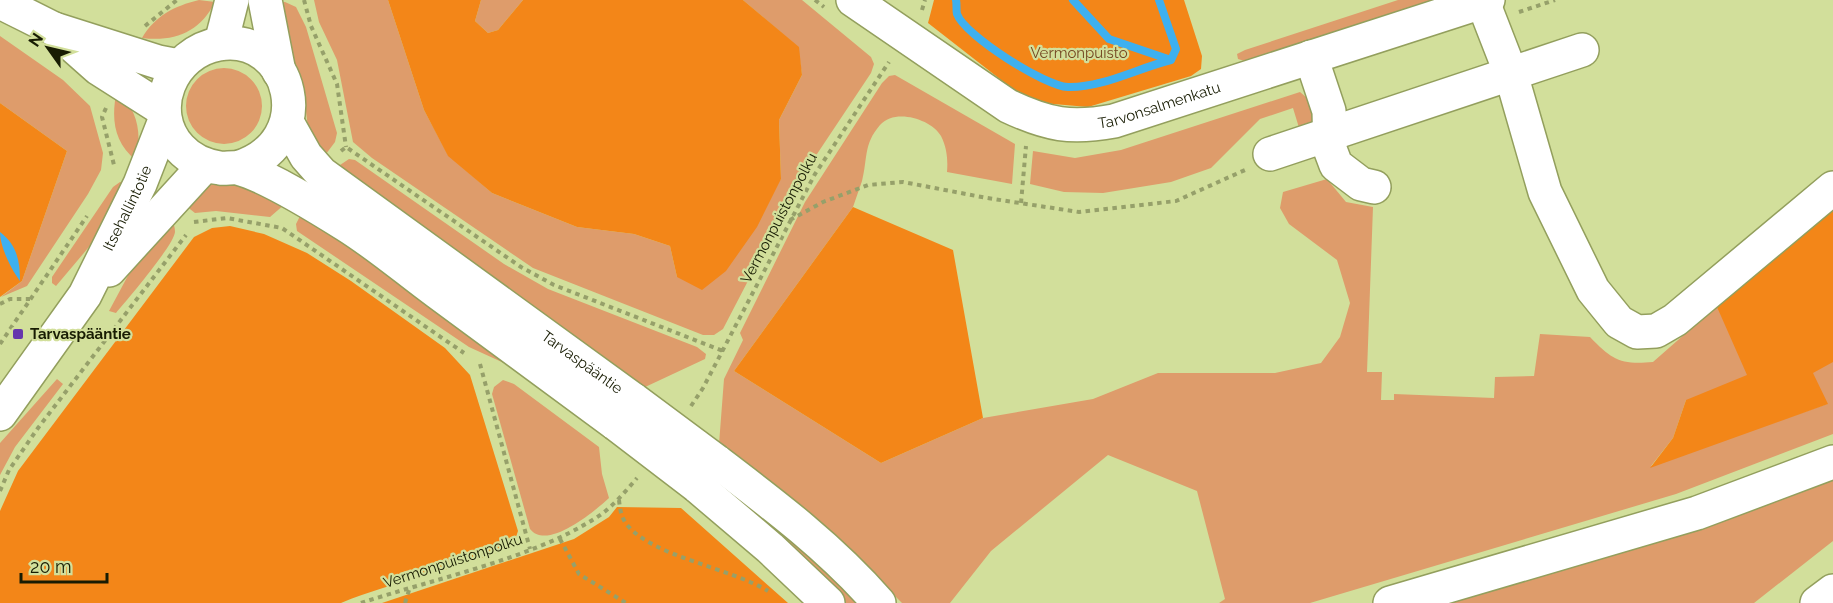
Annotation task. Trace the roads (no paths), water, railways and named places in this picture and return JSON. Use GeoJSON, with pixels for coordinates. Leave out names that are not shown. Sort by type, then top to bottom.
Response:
{"type":"FeatureCollection","features":[{"type":"Feature","properties":{"kind":"main road"},"geometry":{"type":"LineString","coordinates":[[221,44],[232,0]]}},
{"type":"Feature","properties":{"kind":"main road"},"geometry":{"type":"LineString","coordinates":[[0,2],[123,66],[165,115],[179,147],[221,166],[254,163],[268,153],[280,139],[287,123],[288,96],[279,72],[264,0]]}},
{"type":"Feature","properties":{"kind":"main road","name":"Tarvonsalmenkatu"},"geometry":{"type":"LineString","coordinates":[[853,0],[1008,106],[1035,119],[1064,126],[1114,120],[1486,1]]}},
{"type":"Feature","properties":{"kind":"main road"},"geometry":{"type":"LineString","coordinates":[[1486,1],[1511,74],[1538,169],[1554,211],[1593,290],[1619,322],[1636,332],[1656,331],[1675,320],[1833,188]]}},
{"type":"Feature","properties":{"kind":"main road"},"geometry":{"type":"LineString","coordinates":[[165,115],[165,94],[170,79],[191,55],[221,44],[237,44],[254,49],[268,59],[279,72]]}},
{"type":"Feature","properties":{"kind":"main road"},"geometry":{"type":"LineString","coordinates":[[1270,154],[1582,50]]}},
{"type":"Feature","properties":{"kind":"main road"},"geometry":{"type":"LineString","coordinates":[[1311,57],[1329,111],[1330,150],[1336,165],[1354,180],[1374,188]]}},
{"type":"Feature","properties":{"kind":"main road"},"geometry":{"type":"LineString","coordinates":[[123,66],[158,62],[179,66]]}},
{"type":"Feature","properties":{"kind":"main road","name":"Itsehallintotie"},"geometry":{"type":"LineString","coordinates":[[85,296],[122,174],[165,115]]}},
{"type":"Feature","properties":{"kind":"main road","name":"Tarvaspääntie"},"geometry":{"type":"LineString","coordinates":[[287,123],[306,156],[321,173],[707,474],[799,525],[859,580],[879,603]]}},
{"type":"Feature","properties":{"kind":"main road","name":"Itsehallintotie"},"geometry":{"type":"LineString","coordinates":[[0,414],[85,296],[169,205],[221,166]]}},
{"type":"Feature","properties":{"kind":"main road","name":"Tarvaspääntie"},"geometry":{"type":"LineString","coordinates":[[221,166],[300,199],[347,226],[625,412]]}},
{"type":"Feature","properties":{"kind":"main road"},"geometry":{"type":"LineString","coordinates":[[1390,603],[1410,595],[1697,513],[1833,462]]}},
{"type":"Feature","properties":{"kind":"main road","name":"Tarvaspääntie"},"geometry":{"type":"LineString","coordinates":[[707,474],[770,548],[828,603]]}},
{"type":"Feature","properties":{"kind":"main road"},"geometry":{"type":"LineString","coordinates":[[1817,603],[1833,591]]}},
{"type":"Feature","properties":{"kind":"water"},"geometry":{"type":"Polygon","coordinates":[[[0,232],[14,248],[20,281],[7,258],[0,232]]]}},
{"type":"Feature","properties":{"kind":"waterway"},"geometry":{"type":"LineString","coordinates":[[956,0],[957,14],[974,35],[1025,69],[1068,87],[1107,81],[1171,60],[1176,49],[1159,0]]}},
{"type":"Feature","properties":{"kind":"waterway"},"geometry":{"type":"LineString","coordinates":[[1073,0],[1109,39],[1171,60]]}},
{"type":"Feature","properties":{"kind":"place","name":"Tarvaspääntie"},"geometry":{"type":"Point","coordinates":[18,334]}},
{"type":"Feature","properties":{"kind":"park label","name":"Vermonpuisto"},"geometry":{"type":"Point","coordinates":[1079,53]}}]}
